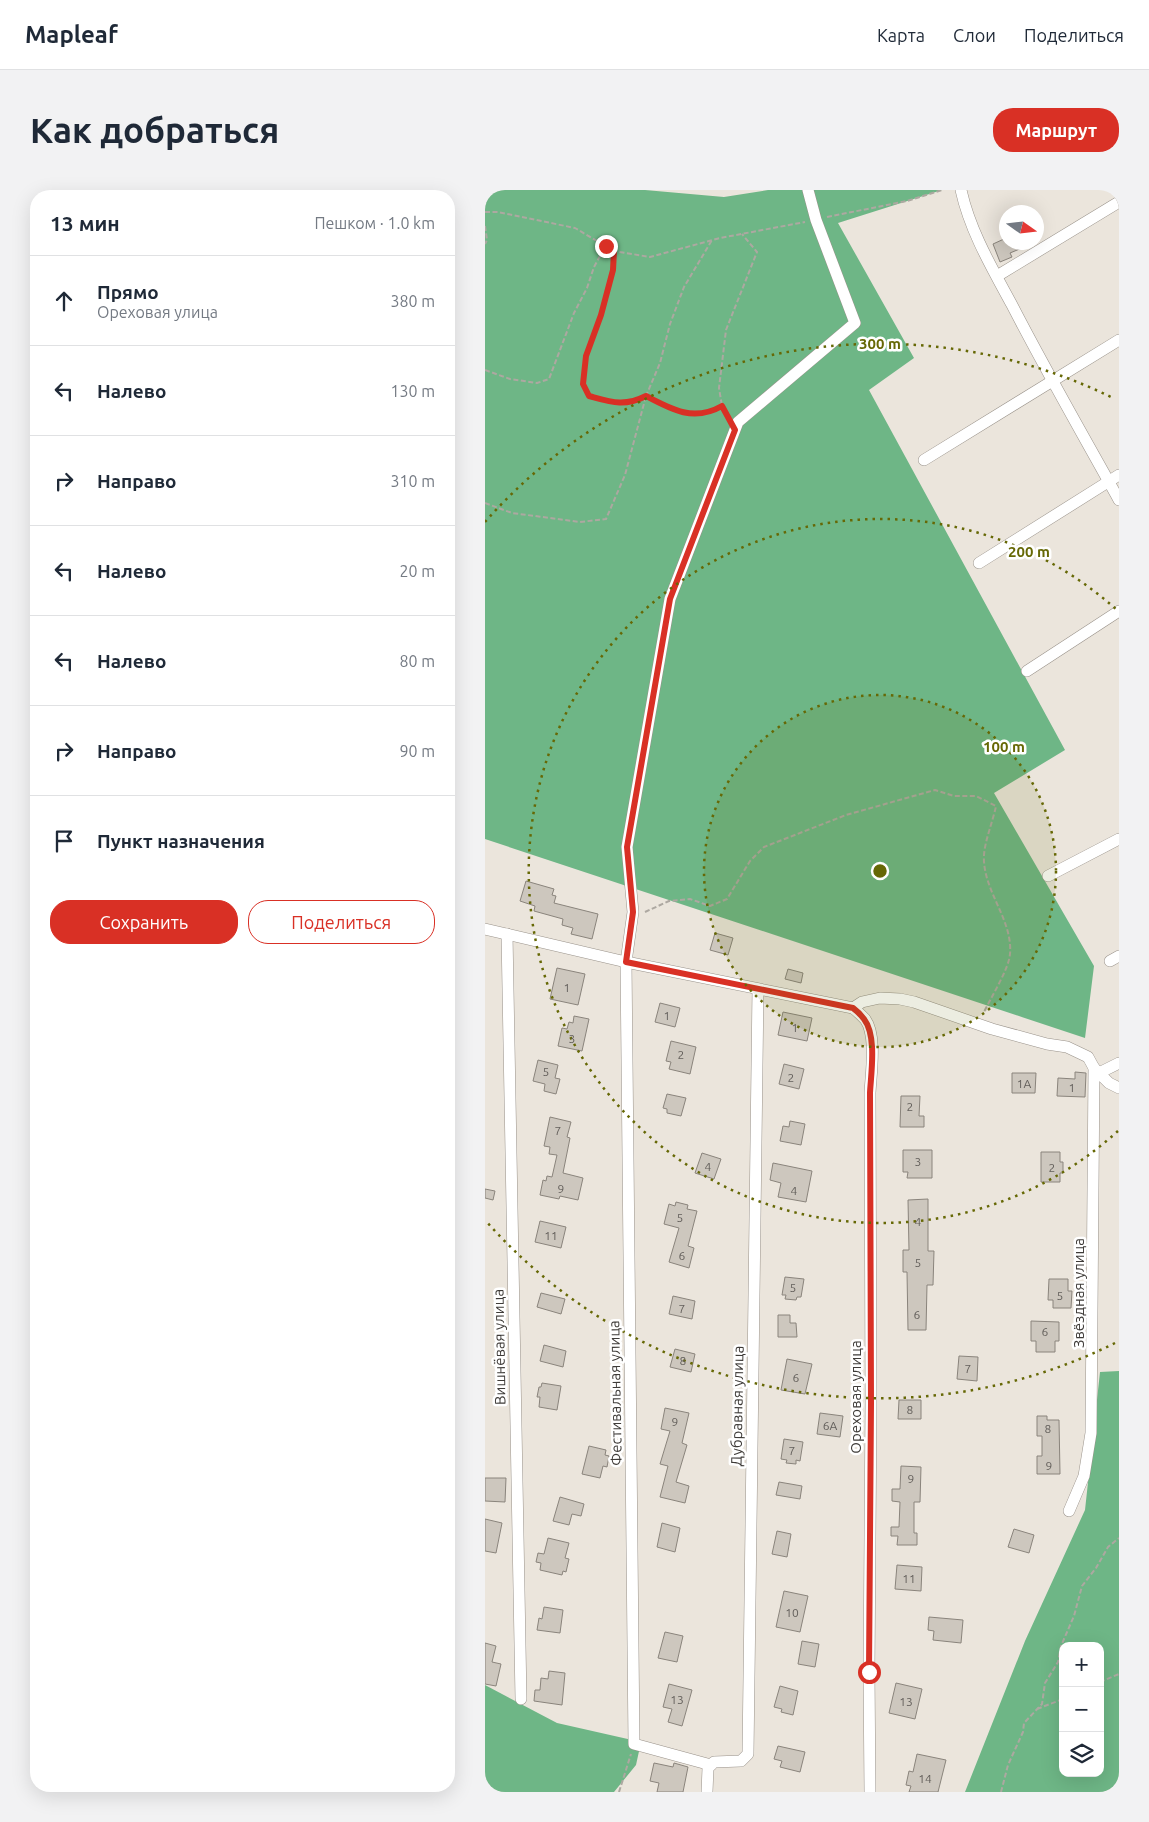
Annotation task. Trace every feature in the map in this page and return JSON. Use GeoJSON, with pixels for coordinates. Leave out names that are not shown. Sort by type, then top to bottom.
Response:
{"type":"FeatureCollection","features":[{"type":"Feature","properties":{"kind":"street"},"geometry":{"type":"LineString","coordinates":[[808,190],[816,220]]}},
{"type":"Feature","properties":{"kind":"street"},"geometry":{"type":"LineString","coordinates":[[961,190],[965,209],[997,276],[1119,500]]}},
{"type":"Feature","properties":{"kind":"street"},"geometry":{"type":"LineString","coordinates":[[997,276],[1119,202]]}},
{"type":"Feature","properties":{"kind":"street","name":"Фестивальная улица"},"geometry":{"type":"LineString","coordinates":[[634,1744],[626,962],[633,912],[627,847],[670,599],[737,422],[855,323],[816,220]]}},
{"type":"Feature","properties":{"kind":"street"},"geometry":{"type":"LineString","coordinates":[[924,460],[1119,340]]}},
{"type":"Feature","properties":{"kind":"street"},"geometry":{"type":"LineString","coordinates":[[979,563],[1119,475]]}},
{"type":"Feature","properties":{"kind":"street"},"geometry":{"type":"LineString","coordinates":[[1027,670],[1119,611]]}},
{"type":"Feature","properties":{"kind":"street"},"geometry":{"type":"LineString","coordinates":[[1048,876],[1119,839]]}},
{"type":"Feature","properties":{"kind":"street"},"geometry":{"type":"LineString","coordinates":[[485,929],[626,962],[853,1008],[861,1002],[880,998],[914,1002],[978,1024],[1047,1044],[1079,1051],[1088,1057],[1096,1072],[1109,1083],[1119,1088]]}},
{"type":"Feature","properties":{"kind":"street","name":"Вишнёвая улица"},"geometry":{"type":"LineString","coordinates":[[507,934],[521,1699]]}},
{"type":"Feature","properties":{"kind":"street","name":"Дубравная улица"},"geometry":{"type":"LineString","coordinates":[[711,1765],[714,1762],[741,1761],[748,1754],[758,989]]}},
{"type":"Feature","properties":{"kind":"street","name":"Ореховая улица"},"geometry":{"type":"LineString","coordinates":[[853,1008],[865,1020],[870,1029],[872,1048],[870,1093],[870,1792]]}},
{"type":"Feature","properties":{"kind":"street"},"geometry":{"type":"LineString","coordinates":[[1096,1072],[1119,1062]]}},
{"type":"Feature","properties":{"kind":"street","name":"Звёздная улица"},"geometry":{"type":"LineString","coordinates":[[1069,1511],[1083,1476],[1091,1433],[1096,1072]]}},
{"type":"Feature","properties":{"kind":"street"},"geometry":{"type":"LineString","coordinates":[[634,1744],[711,1765],[708,1768],[707,1792]]}},
{"type":"Feature","properties":{"kind":"path"},"geometry":{"type":"LineString","coordinates":[[485,212],[498,212],[575,228],[614,251],[650,257],[712,240],[907,201],[942,190]]}},
{"type":"Feature","properties":{"kind":"path"},"geometry":{"type":"LineString","coordinates":[[485,226],[487,240],[485,244]]}},
{"type":"Feature","properties":{"kind":"path"},"geometry":{"type":"LineString","coordinates":[[735,430],[722,406],[719,388],[726,330],[757,252],[742,234]]}},
{"type":"Feature","properties":{"kind":"path"},"geometry":{"type":"LineString","coordinates":[[485,503],[512,513],[580,522],[606,519],[625,475],[646,396],[660,363],[670,324],[684,287],[712,240]]}},
{"type":"Feature","properties":{"kind":"path"},"geometry":{"type":"LineString","coordinates":[[485,370],[510,378],[537,383],[549,379],[574,313],[587,288],[594,267],[606,246]]}},
{"type":"Feature","properties":{"kind":"path"},"geometry":{"type":"LineString","coordinates":[[614,251],[613,270],[601,315],[586,356],[583,384],[589,396],[612,403],[634,402],[646,396]]}},
{"type":"Feature","properties":{"kind":"path"},"geometry":{"type":"LineString","coordinates":[[646,396],[666,406],[693,415],[710,413],[722,406]]}},
{"type":"Feature","properties":{"kind":"path"},"geometry":{"type":"LineString","coordinates":[[633,912],[643,913],[669,902],[690,900],[710,906],[727,899],[749,861],[764,847],[846,815],[935,790],[954,796],[976,796],[996,806],[984,855],[987,876],[1007,928],[1010,955],[1003,975],[978,1024]]}},
{"type":"Feature","properties":{"kind":"path"},"geometry":{"type":"LineString","coordinates":[[1001,1792],[1009,1765],[1023,1732],[1024,1723],[1042,1704],[1045,1683],[1058,1662],[1061,1646],[1074,1616],[1082,1586],[1096,1568],[1108,1547],[1119,1538]]}},
{"type":"Feature","properties":{"kind":"path"},"geometry":{"type":"LineString","coordinates":[[1104,1680],[1119,1674]]}},
{"type":"Feature","properties":{"kind":"path"},"geometry":{"type":"LineString","coordinates":[[1037,1710],[1059,1700]]}},
{"type":"Feature","properties":{"kind":"path"},"geometry":{"type":"LineString","coordinates":[[619,1792],[634,1744]]}},
{"type":"Feature","properties":{"kind":"green space"},"geometry":{"type":"Polygon","coordinates":[[[485,190],[645,190],[724,197],[768,190],[942,190],[838,223],[914,358],[869,390],[1065,750],[994,793],[1094,966],[1085,1038],[485,839],[485,190]]]}},
{"type":"Feature","properties":{"kind":"green space"},"geometry":{"type":"Polygon","coordinates":[[[1119,1371],[1119,1792],[965,1792],[1025,1641],[1085,1510],[1100,1372],[1119,1371]]]}},
{"type":"Feature","properties":{"kind":"green space"},"geometry":{"type":"Polygon","coordinates":[[[485,1685],[557,1723],[641,1742],[636,1765],[614,1792],[485,1792],[485,1685]]]}},
{"type":"Feature","properties":{"kind":"building"},"geometry":{"type":"Polygon","coordinates":[[[999,241],[999,250],[1017,250],[1010,253],[1012,257],[1000,262],[993,244],[999,241]]]}},
{"type":"Feature","properties":{"kind":"building"},"geometry":{"type":"Polygon","coordinates":[[[526,881],[554,889],[552,895],[556,896],[554,903],[598,914],[592,939],[571,934],[573,928],[562,925],[563,919],[534,911],[535,906],[520,901],[526,881]]]}},
{"type":"Feature","properties":{"kind":"building"},"geometry":{"type":"Polygon","coordinates":[[[715,933],[733,938],[728,955],[710,950],[715,933]]]}},
{"type":"Feature","properties":{"kind":"building"},"geometry":{"type":"Polygon","coordinates":[[[557,968],[585,974],[578,1005],[550,999],[557,968]]]}},
{"type":"Feature","properties":{"kind":"building"},"geometry":{"type":"Polygon","coordinates":[[[788,969],[803,973],[801,983],[785,979],[788,969]]]}},
{"type":"Feature","properties":{"kind":"building"},"geometry":{"type":"Polygon","coordinates":[[[660,1003],[680,1008],[675,1027],[655,1022],[660,1003]]]}},
{"type":"Feature","properties":{"kind":"building"},"geometry":{"type":"Polygon","coordinates":[[[783,1012],[812,1018],[807,1041],[778,1035],[783,1012]]]}},
{"type":"Feature","properties":{"kind":"building"},"geometry":{"type":"Polygon","coordinates":[[[574,1016],[589,1019],[582,1051],[558,1046],[562,1028],[567,1029],[569,1022],[573,1023],[574,1016]]]}},
{"type":"Feature","properties":{"kind":"building"},"geometry":{"type":"Polygon","coordinates":[[[671,1041],[696,1047],[690,1074],[669,1069],[671,1062],[666,1061],[671,1041]]]}},
{"type":"Feature","properties":{"kind":"building"},"geometry":{"type":"Polygon","coordinates":[[[538,1060],[558,1065],[555,1078],[560,1079],[556,1094],[544,1091],[545,1084],[533,1081],[538,1060]]]}},
{"type":"Feature","properties":{"kind":"building"},"geometry":{"type":"Polygon","coordinates":[[[784,1064],[804,1069],[799,1089],[779,1084],[784,1064]]]}},
{"type":"Feature","properties":{"kind":"building"},"geometry":{"type":"Polygon","coordinates":[[[1075,1072],[1086,1073],[1085,1097],[1057,1096],[1058,1078],[1075,1079],[1075,1072]]]}},
{"type":"Feature","properties":{"kind":"building"},"geometry":{"type":"Polygon","coordinates":[[[1012,1073],[1036,1073],[1035,1093],[1012,1093],[1012,1073]]]}},
{"type":"Feature","properties":{"kind":"building"},"geometry":{"type":"Polygon","coordinates":[[[667,1094],[686,1098],[681,1116],[667,1113],[667,1109],[663,1108],[667,1094]]]}},
{"type":"Feature","properties":{"kind":"building"},"geometry":{"type":"Polygon","coordinates":[[[901,1096],[920,1096],[919,1116],[924,1116],[924,1127],[900,1127],[901,1096]]]}},
{"type":"Feature","properties":{"kind":"building"},"geometry":{"type":"Polygon","coordinates":[[[550,1117],[571,1122],[567,1137],[570,1138],[563,1173],[583,1178],[578,1200],[560,1196],[559,1199],[540,1195],[543,1180],[546,1181],[547,1176],[552,1177],[557,1155],[549,1154],[550,1147],[544,1146],[550,1117]]]}},
{"type":"Feature","properties":{"kind":"building"},"geometry":{"type":"Polygon","coordinates":[[[790,1121],[805,1124],[801,1145],[780,1141],[783,1126],[789,1127],[790,1121]]]}},
{"type":"Feature","properties":{"kind":"building"},"geometry":{"type":"Polygon","coordinates":[[[903,1150],[932,1150],[932,1178],[907,1178],[908,1172],[903,1172],[903,1150]]]}},
{"type":"Feature","properties":{"kind":"building"},"geometry":{"type":"Polygon","coordinates":[[[1041,1152],[1060,1152],[1060,1162],[1063,1162],[1063,1173],[1060,1173],[1060,1182],[1041,1182],[1041,1152]]]}},
{"type":"Feature","properties":{"kind":"building"},"geometry":{"type":"Polygon","coordinates":[[[702,1153],[721,1159],[714,1179],[695,1173],[702,1153]]]}},
{"type":"Feature","properties":{"kind":"building"},"geometry":{"type":"Polygon","coordinates":[[[773,1163],[812,1171],[806,1202],[778,1197],[781,1183],[770,1180],[773,1163]]]}},
{"type":"Feature","properties":{"kind":"building"},"geometry":{"type":"Polygon","coordinates":[[[485,1189],[495,1191],[493,1200],[485,1198],[485,1189]]]}},
{"type":"Feature","properties":{"kind":"building"},"geometry":{"type":"Polygon","coordinates":[[[928,1199],[928,1251],[934,1251],[933,1285],[927,1285],[926,1330],[908,1330],[907,1272],[903,1272],[903,1250],[909,1250],[908,1200],[928,1199]]]}},
{"type":"Feature","properties":{"kind":"building"},"geometry":{"type":"Polygon","coordinates":[[[676,1202],[688,1205],[687,1209],[697,1211],[688,1246],[694,1248],[689,1268],[669,1262],[679,1228],[664,1224],[669,1204],[675,1206],[676,1202]]]}},
{"type":"Feature","properties":{"kind":"building"},"geometry":{"type":"Polygon","coordinates":[[[540,1221],[566,1227],[561,1248],[535,1242],[540,1221]]]}},
{"type":"Feature","properties":{"kind":"building"},"geometry":{"type":"Polygon","coordinates":[[[785,1277],[804,1279],[801,1297],[797,1297],[796,1300],[785,1299],[786,1295],[782,1295],[785,1277]]]}},
{"type":"Feature","properties":{"kind":"building"},"geometry":{"type":"Polygon","coordinates":[[[1049,1279],[1068,1279],[1068,1291],[1072,1291],[1071,1308],[1053,1308],[1053,1300],[1048,1300],[1049,1279]]]}},
{"type":"Feature","properties":{"kind":"building"},"geometry":{"type":"Polygon","coordinates":[[[541,1293],[565,1299],[561,1314],[537,1307],[541,1293]]]}},
{"type":"Feature","properties":{"kind":"building"},"geometry":{"type":"Polygon","coordinates":[[[673,1296],[695,1301],[692,1319],[669,1314],[673,1296]]]}},
{"type":"Feature","properties":{"kind":"building"},"geometry":{"type":"Polygon","coordinates":[[[778,1315],[790,1315],[790,1323],[796,1323],[797,1337],[778,1337],[778,1315]]]}},
{"type":"Feature","properties":{"kind":"building"},"geometry":{"type":"Polygon","coordinates":[[[1031,1321],[1059,1322],[1059,1341],[1055,1341],[1055,1352],[1036,1352],[1036,1341],[1031,1341],[1031,1321]]]}},
{"type":"Feature","properties":{"kind":"building"},"geometry":{"type":"Polygon","coordinates":[[[544,1345],[566,1351],[563,1367],[540,1361],[544,1345]]]}},
{"type":"Feature","properties":{"kind":"building"},"geometry":{"type":"Polygon","coordinates":[[[675,1349],[695,1354],[691,1372],[670,1367],[675,1349]]]}},
{"type":"Feature","properties":{"kind":"building"},"geometry":{"type":"Polygon","coordinates":[[[959,1356],[978,1357],[977,1381],[957,1379],[959,1356]]]}},
{"type":"Feature","properties":{"kind":"building"},"geometry":{"type":"Polygon","coordinates":[[[787,1359],[812,1364],[805,1394],[781,1390],[787,1359]]]}},
{"type":"Feature","properties":{"kind":"building"},"geometry":{"type":"Polygon","coordinates":[[[542,1383],[561,1386],[557,1410],[539,1407],[540,1397],[537,1397],[542,1383]]]}},
{"type":"Feature","properties":{"kind":"building"},"geometry":{"type":"Polygon","coordinates":[[[899,1400],[921,1400],[921,1419],[898,1419],[899,1400]]]}},
{"type":"Feature","properties":{"kind":"building"},"geometry":{"type":"Polygon","coordinates":[[[665,1408],[689,1413],[682,1443],[687,1445],[676,1482],[689,1486],[685,1503],[660,1497],[668,1466],[660,1464],[670,1431],[661,1429],[665,1408]]]}},
{"type":"Feature","properties":{"kind":"building"},"geometry":{"type":"Polygon","coordinates":[[[820,1413],[843,1416],[840,1437],[817,1434],[820,1413]]]}},
{"type":"Feature","properties":{"kind":"building"},"geometry":{"type":"Polygon","coordinates":[[[1037,1416],[1047,1416],[1047,1420],[1059,1420],[1060,1474],[1037,1474],[1037,1456],[1042,1456],[1042,1436],[1037,1436],[1037,1416]]]}},
{"type":"Feature","properties":{"kind":"building"},"geometry":{"type":"Polygon","coordinates":[[[784,1439],[803,1442],[800,1461],[796,1460],[796,1464],[786,1463],[787,1460],[781,1459],[784,1439]]]}},
{"type":"Feature","properties":{"kind":"building"},"geometry":{"type":"Polygon","coordinates":[[[589,1446],[606,1450],[605,1455],[609,1456],[607,1467],[603,1466],[600,1478],[582,1474],[589,1446]]]}},
{"type":"Feature","properties":{"kind":"building"},"geometry":{"type":"Polygon","coordinates":[[[901,1466],[921,1467],[920,1502],[914,1502],[914,1533],[917,1533],[917,1545],[897,1545],[898,1536],[891,1536],[891,1527],[899,1527],[900,1502],[892,1501],[892,1489],[900,1489],[901,1466]]]}},
{"type":"Feature","properties":{"kind":"building"},"geometry":{"type":"Polygon","coordinates":[[[485,1478],[506,1478],[505,1502],[485,1501],[485,1478]]]}},
{"type":"Feature","properties":{"kind":"building"},"geometry":{"type":"Polygon","coordinates":[[[779,1482],[802,1486],[800,1499],[776,1495],[779,1482]]]}},
{"type":"Feature","properties":{"kind":"building"},"geometry":{"type":"Polygon","coordinates":[[[560,1497],[584,1504],[581,1516],[572,1514],[569,1525],[553,1521],[560,1497]]]}},
{"type":"Feature","properties":{"kind":"building"},"geometry":{"type":"Polygon","coordinates":[[[485,1519],[502,1523],[496,1553],[485,1551],[485,1519]]]}},
{"type":"Feature","properties":{"kind":"building"},"geometry":{"type":"Polygon","coordinates":[[[662,1523],[680,1528],[675,1552],[657,1547],[662,1523]]]}},
{"type":"Feature","properties":{"kind":"building"},"geometry":{"type":"Polygon","coordinates":[[[1014,1529],[1034,1535],[1029,1553],[1008,1547],[1014,1529]]]}},
{"type":"Feature","properties":{"kind":"building"},"geometry":{"type":"Polygon","coordinates":[[[777,1531],[791,1534],[787,1557],[772,1554],[777,1531]]]}},
{"type":"Feature","properties":{"kind":"building"},"geometry":{"type":"Polygon","coordinates":[[[548,1538],[569,1543],[565,1558],[569,1559],[566,1572],[563,1571],[562,1575],[540,1570],[541,1563],[536,1562],[538,1553],[544,1554],[548,1538]]]}},
{"type":"Feature","properties":{"kind":"building"},"geometry":{"type":"Polygon","coordinates":[[[897,1565],[922,1567],[921,1591],[895,1589],[897,1565]]]}},
{"type":"Feature","properties":{"kind":"building"},"geometry":{"type":"Polygon","coordinates":[[[784,1591],[808,1596],[800,1632],[776,1627],[784,1591]]]}},
{"type":"Feature","properties":{"kind":"building"},"geometry":{"type":"Polygon","coordinates":[[[544,1607],[563,1610],[560,1633],[537,1630],[539,1618],[542,1619],[544,1607]]]}},
{"type":"Feature","properties":{"kind":"building"},"geometry":{"type":"Polygon","coordinates":[[[929,1617],[963,1620],[961,1643],[933,1640],[934,1631],[928,1630],[929,1617]]]}},
{"type":"Feature","properties":{"kind":"building"},"geometry":{"type":"Polygon","coordinates":[[[665,1632],[683,1636],[677,1662],[658,1658],[665,1632]]]}},
{"type":"Feature","properties":{"kind":"building"},"geometry":{"type":"Polygon","coordinates":[[[802,1641],[819,1644],[815,1667],[798,1664],[802,1641]]]}},
{"type":"Feature","properties":{"kind":"building"},"geometry":{"type":"Polygon","coordinates":[[[485,1643],[496,1646],[492,1662],[501,1664],[496,1686],[485,1684],[485,1643]]]}},
{"type":"Feature","properties":{"kind":"building"},"geometry":{"type":"Polygon","coordinates":[[[549,1671],[565,1673],[562,1705],[534,1701],[535,1690],[540,1690],[541,1678],[548,1679],[549,1671]]]}},
{"type":"Feature","properties":{"kind":"building"},"geometry":{"type":"Polygon","coordinates":[[[896,1683],[922,1689],[915,1719],[889,1713],[896,1683]]]}},
{"type":"Feature","properties":{"kind":"building"},"geometry":{"type":"Polygon","coordinates":[[[669,1684],[692,1690],[682,1726],[668,1722],[672,1709],[663,1707],[669,1684]]]}},
{"type":"Feature","properties":{"kind":"building"},"geometry":{"type":"Polygon","coordinates":[[[780,1686],[798,1691],[793,1715],[781,1712],[782,1709],[774,1707],[780,1686]]]}},
{"type":"Feature","properties":{"kind":"building"},"geometry":{"type":"Polygon","coordinates":[[[778,1746],[805,1752],[800,1772],[780,1767],[782,1761],[774,1759],[778,1746]]]}},
{"type":"Feature","properties":{"kind":"building"},"geometry":{"type":"Polygon","coordinates":[[[917,1754],[946,1760],[938,1792],[909,1792],[911,1786],[906,1785],[909,1771],[913,1772],[917,1754]]]}},
{"type":"Feature","properties":{"kind":"building"},"geometry":{"type":"Polygon","coordinates":[[[654,1763],[673,1767],[674,1763],[688,1767],[683,1792],[657,1792],[659,1783],[650,1781],[654,1763]]]}},
{"type":"Feature","properties":{"kind":"route"},"geometry":{"type":"LineString","coordinates":[[606,246],[614,251],[613,270],[601,315],[586,356],[583,384],[589,396],[612,403],[634,402],[646,396],[666,406],[693,415],[710,413],[722,406],[735,430],[670,599],[627,847],[633,912],[626,962],[853,1008],[865,1020],[870,1029],[872,1048],[870,1093],[871,1403],[869,1672]]}}]}
